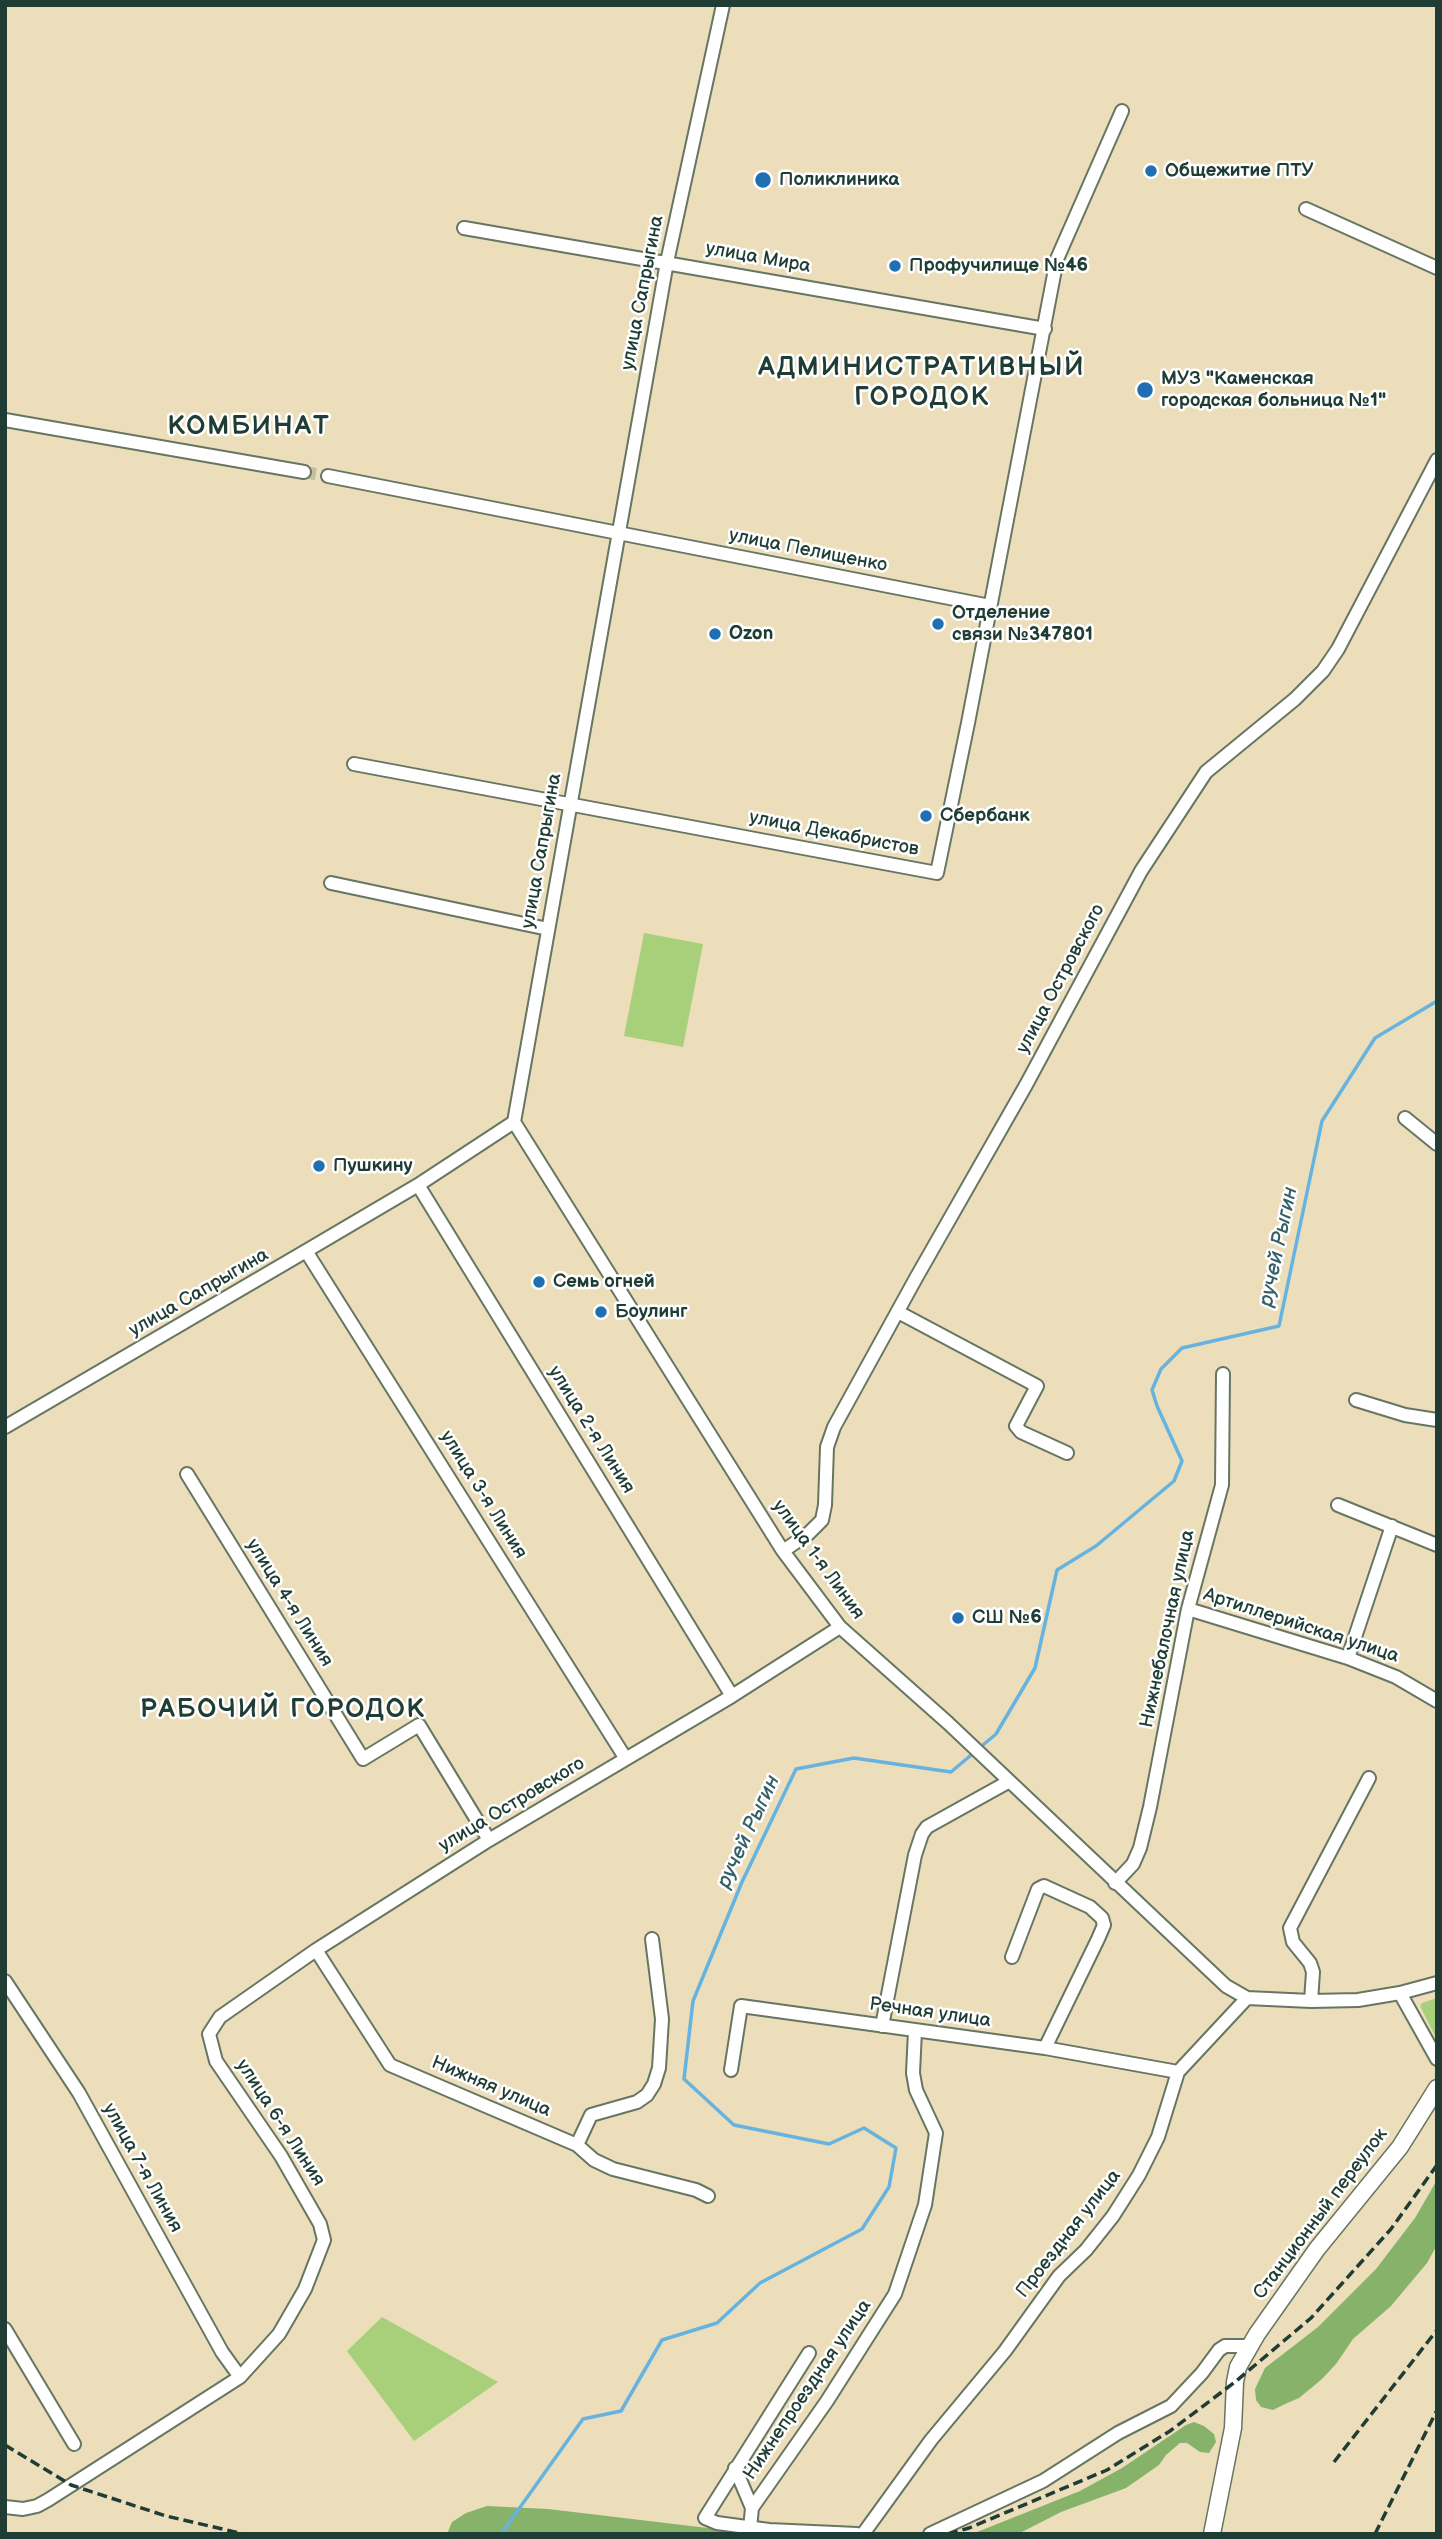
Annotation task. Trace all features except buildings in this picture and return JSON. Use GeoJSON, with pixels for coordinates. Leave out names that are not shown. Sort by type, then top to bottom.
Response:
{"type":"FeatureCollection","features":[{"type":"Feature","properties":{"kind":"main road","name":"Станционный переулок"},"geometry":{"type":"LineString","coordinates":[[1212,2534],[1233,2428],[1238,2367],[1317,2249],[1400,2147],[1437,2088]]}},
{"type":"Feature","properties":{"kind":"street","name":"улица Сапрыгина"},"geometry":{"type":"LineString","coordinates":[[5,1427],[418,1185],[514,1122],[667,262],[723,5]]}},
{"type":"Feature","properties":{"kind":"street","name":"улица Декабристов"},"geometry":{"type":"LineString","coordinates":[[570,805],[937,873],[1057,259],[1122,111]]}},
{"type":"Feature","properties":{"kind":"street"},"geometry":{"type":"LineString","coordinates":[[1306,209],[1437,268]]}},
{"type":"Feature","properties":{"kind":"street","name":"улица Мира"},"geometry":{"type":"LineString","coordinates":[[464,228],[1045,329]]}},
{"type":"Feature","properties":{"kind":"street"},"geometry":{"type":"LineString","coordinates":[[5,420],[304,472]]}},
{"type":"Feature","properties":{"kind":"street","name":"улица Островского"},"geometry":{"type":"LineString","coordinates":[[783,1551],[808,1534],[822,1520],[829,1438],[1026,1085],[1141,871],[1206,772],[1295,699],[1323,671],[1338,649],[1437,460]]}},
{"type":"Feature","properties":{"kind":"street","name":"улица Пелищенко"},"geometry":{"type":"LineString","coordinates":[[328,477],[990,606]]}},
{"type":"Feature","properties":{"kind":"street"},"geometry":{"type":"LineString","coordinates":[[354,765],[570,805]]}},
{"type":"Feature","properties":{"kind":"street"},"geometry":{"type":"LineString","coordinates":[[331,883],[548,929]]}},
{"type":"Feature","properties":{"kind":"street"},"geometry":{"type":"LineString","coordinates":[[1405,1118],[1437,1144]]}},
{"type":"Feature","properties":{"kind":"street","name":"улица 1-я Линия"},"geometry":{"type":"LineString","coordinates":[[514,1122],[783,1551],[840,1627],[948,1723],[1008,1783],[1226,1986],[1247,1998]]}},
{"type":"Feature","properties":{"kind":"street","name":"улица 2-я Линия"},"geometry":{"type":"LineString","coordinates":[[418,1185],[732,1696]]}},
{"type":"Feature","properties":{"kind":"street","name":"улица 3-я Линия"},"geometry":{"type":"LineString","coordinates":[[306,1251],[626,1759]]}},
{"type":"Feature","properties":{"kind":"street"},"geometry":{"type":"LineString","coordinates":[[898,1312],[1037,1387],[1016,1426],[1021,1432],[1067,1453]]}},
{"type":"Feature","properties":{"kind":"street","name":"Нижнебалочная улица"},"geometry":{"type":"LineString","coordinates":[[1115,1883],[1133,1864],[1140,1848],[1188,1609],[1222,1485],[1223,1374]]}},
{"type":"Feature","properties":{"kind":"street"},"geometry":{"type":"LineString","coordinates":[[1356,1400],[1405,1415],[1437,1420]]}},
{"type":"Feature","properties":{"kind":"street","name":"улица 4-я Линия"},"geometry":{"type":"LineString","coordinates":[[187,1474],[363,1759],[419,1725],[489,1840]]}},
{"type":"Feature","properties":{"kind":"street"},"geometry":{"type":"LineString","coordinates":[[1338,1505],[1437,1545]]}},
{"type":"Feature","properties":{"kind":"street"},"geometry":{"type":"LineString","coordinates":[[1348,1658],[1392,1526]]}},
{"type":"Feature","properties":{"kind":"street","name":"Артиллерийская улица"},"geometry":{"type":"LineString","coordinates":[[1188,1609],[1348,1658],[1396,1677],[1437,1701]]}},
{"type":"Feature","properties":{"kind":"street","name":"улица Островского"},"geometry":{"type":"LineString","coordinates":[[211,2027],[220,2017],[316,1950],[489,1840],[732,1696],[840,1627]]}},
{"type":"Feature","properties":{"kind":"street"},"geometry":{"type":"LineString","coordinates":[[1311,2001],[1313,1972],[1310,1963],[1293,1942],[1290,1928],[1369,1778]]}},
{"type":"Feature","properties":{"kind":"street"},"geometry":{"type":"LineString","coordinates":[[882,2026],[915,1855],[922,1834],[927,1827],[1008,1783]]}},
{"type":"Feature","properties":{"kind":"street"},"geometry":{"type":"LineString","coordinates":[[1012,1957],[1038,1889],[1044,1886],[1090,1907],[1102,1918],[1104,1925],[1098,1939],[1045,2048]]}},
{"type":"Feature","properties":{"kind":"street"},"geometry":{"type":"LineString","coordinates":[[577,2145],[591,2115],[637,2102],[647,2095],[654,2084],[659,2068],[663,2019],[652,1939]]}},
{"type":"Feature","properties":{"kind":"street","name":"Нижняя улица"},"geometry":{"type":"LineString","coordinates":[[316,1950],[390,2065],[577,2145],[594,2160],[613,2169],[696,2190],[708,2196]]}},
{"type":"Feature","properties":{"kind":"street","name":"улица 7-я Линия"},"geometry":{"type":"LineString","coordinates":[[5,1981],[79,2093],[222,2352],[240,2377]]}},
{"type":"Feature","properties":{"kind":"street"},"geometry":{"type":"LineString","coordinates":[[1247,1998],[1358,2000],[1437,1983]]}},
{"type":"Feature","properties":{"kind":"street"},"geometry":{"type":"LineString","coordinates":[[1400,1993],[1437,2059]]}},
{"type":"Feature","properties":{"kind":"street","name":"Проездная улица"},"geometry":{"type":"LineString","coordinates":[[863,2534],[939,2429],[1005,2351],[1059,2276],[1086,2250],[1112,2216],[1139,2175],[1158,2137],[1178,2072],[1247,1998]]}},
{"type":"Feature","properties":{"kind":"street","name":"Речная улица"},"geometry":{"type":"LineString","coordinates":[[731,2070],[741,2006],[1045,2048],[1178,2072]]}},
{"type":"Feature","properties":{"kind":"street","name":"улица 6-я Линия"},"geometry":{"type":"LineString","coordinates":[[211,2027],[209,2034],[216,2061],[281,2156],[315,2213],[324,2240],[305,2289],[279,2334],[240,2377]]}},
{"type":"Feature","properties":{"kind":"street","name":"Нижнепроездная улица"},"geometry":{"type":"LineString","coordinates":[[750,2528],[751,2508],[827,2401],[895,2294],[925,2205],[936,2133],[916,2090],[913,2073],[915,2031]]}},
{"type":"Feature","properties":{"kind":"street"},"geometry":{"type":"LineString","coordinates":[[5,2329],[74,2444]]}},
{"type":"Feature","properties":{"kind":"street"},"geometry":{"type":"LineString","coordinates":[[930,2534],[1032,2487],[1118,2433],[1171,2406],[1225,2346],[1250,2346]]}},
{"type":"Feature","properties":{"kind":"street"},"geometry":{"type":"LineString","coordinates":[[809,2353],[705,2518],[717,2523],[750,2528],[857,2534]]}},
{"type":"Feature","properties":{"kind":"street"},"geometry":{"type":"LineString","coordinates":[[5,2507],[23,2509],[48,2500],[240,2377]]}},
{"type":"Feature","properties":{"kind":"street"},"geometry":{"type":"LineString","coordinates":[[735,2468],[751,2508]]}},
{"type":"Feature","properties":{"kind":"green space"},"geometry":{"type":"Polygon","coordinates":[[[644,933],[703,944],[683,1047],[624,1036],[644,933]]]}},
{"type":"Feature","properties":{"kind":"green space"},"geometry":{"type":"Polygon","coordinates":[[[1437,1998],[1437,2040],[1420,2006],[1437,1998]]]}},
{"type":"Feature","properties":{"kind":"green space"},"geometry":{"type":"Polygon","coordinates":[[[1437,2180],[1437,2245],[1427,2263],[1391,2306],[1353,2339],[1322,2379],[1299,2398],[1273,2410],[1261,2407],[1256,2400],[1255,2389],[1265,2368],[1318,2327],[1376,2269],[1415,2218],[1437,2180]]]}},
{"type":"Feature","properties":{"kind":"green space"},"geometry":{"type":"Polygon","coordinates":[[[382,2317],[498,2382],[414,2441],[347,2351],[382,2317]]]}},
{"type":"Feature","properties":{"kind":"green space"},"geometry":{"type":"Polygon","coordinates":[[[1194,2422],[1214,2434],[1216,2442],[1209,2453],[1200,2452],[1187,2443],[1180,2443],[1159,2465],[1126,2488],[1061,2512],[1018,2534],[972,2534],[1080,2491],[1194,2422]]]}},
{"type":"Feature","properties":{"kind":"green space"},"geometry":{"type":"Polygon","coordinates":[[[487,2506],[548,2509],[758,2534],[447,2534],[452,2522],[466,2513],[487,2506]]]}},
{"type":"Feature","properties":{"kind":"waterway","name":"ручей Рыгин"},"geometry":{"type":"LineString","coordinates":[[501,2534],[583,2419],[621,2411],[662,2340],[717,2323],[760,2283],[862,2229],[889,2187],[896,2148],[864,2128],[829,2144],[734,2125],[684,2079],[693,2001],[742,1882],[796,1769],[854,1758],[951,1772],[996,1734],[1035,1668],[1057,1570],[1096,1546],[1174,1481],[1182,1461],[1152,1390],[1161,1369],[1182,1348],[1279,1326],[1322,1121],[1375,1038],[1437,1001]]}},
{"type":"Feature","properties":{"kind":"tunnel"},"geometry":{"type":"LineString","coordinates":[[304,472],[328,476]]}},
{"type":"Feature","properties":{"kind":"railway"},"geometry":{"type":"LineString","coordinates":[[948,2534],[969,2528],[1107,2470],[1170,2431],[1235,2382],[1311,2318],[1391,2229],[1437,2165]]}},
{"type":"Feature","properties":{"kind":"railway"},"geometry":{"type":"LineString","coordinates":[[1334,2462],[1437,2330]]}},
{"type":"Feature","properties":{"kind":"railway"},"geometry":{"type":"LineString","coordinates":[[1375,2534],[1437,2410]]}},
{"type":"Feature","properties":{"kind":"railway"},"geometry":{"type":"LineString","coordinates":[[5,2445],[71,2485],[166,2516],[244,2534]]}},
{"type":"Feature","properties":{"kind":"place","name":"Общежитие ПТУ"},"geometry":{"type":"Point","coordinates":[1151,171]}},
{"type":"Feature","properties":{"kind":"place","name":"Поликлиника"},"geometry":{"type":"Point","coordinates":[763,180]}},
{"type":"Feature","properties":{"kind":"place","name":"Профучилище №46"},"geometry":{"type":"Point","coordinates":[895,266]}},
{"type":"Feature","properties":{"kind":"place","name":"МУЗ \"Каменская городская больница №1\""},"geometry":{"type":"Point","coordinates":[1145,390]}},
{"type":"Feature","properties":{"kind":"place","name":"Отделение связи №347801"},"geometry":{"type":"Point","coordinates":[938,624]}},
{"type":"Feature","properties":{"kind":"place","name":"Ozon"},"geometry":{"type":"Point","coordinates":[715,634]}},
{"type":"Feature","properties":{"kind":"place","name":"Сбербанк"},"geometry":{"type":"Point","coordinates":[926,816]}},
{"type":"Feature","properties":{"kind":"place","name":"Пушкину"},"geometry":{"type":"Point","coordinates":[319,1166]}},
{"type":"Feature","properties":{"kind":"place","name":"Семь огней"},"geometry":{"type":"Point","coordinates":[539,1282]}},
{"type":"Feature","properties":{"kind":"place","name":"Боулинг"},"geometry":{"type":"Point","coordinates":[601,1312]}},
{"type":"Feature","properties":{"kind":"place","name":"СШ №6"},"geometry":{"type":"Point","coordinates":[958,1618]}},
{"type":"Feature","properties":{"kind":"district","name":"АДМИНИСТРАТИВНЫЙ ГОРОДОК"},"geometry":{"type":"Point","coordinates":[922,383]}},
{"type":"Feature","properties":{"kind":"district","name":"КОМБИНАТ"},"geometry":{"type":"Point","coordinates":[249,427]}},
{"type":"Feature","properties":{"kind":"district","name":"РАБОЧИЙ ГОРОДОК"},"geometry":{"type":"Point","coordinates":[283,1710]}}]}
